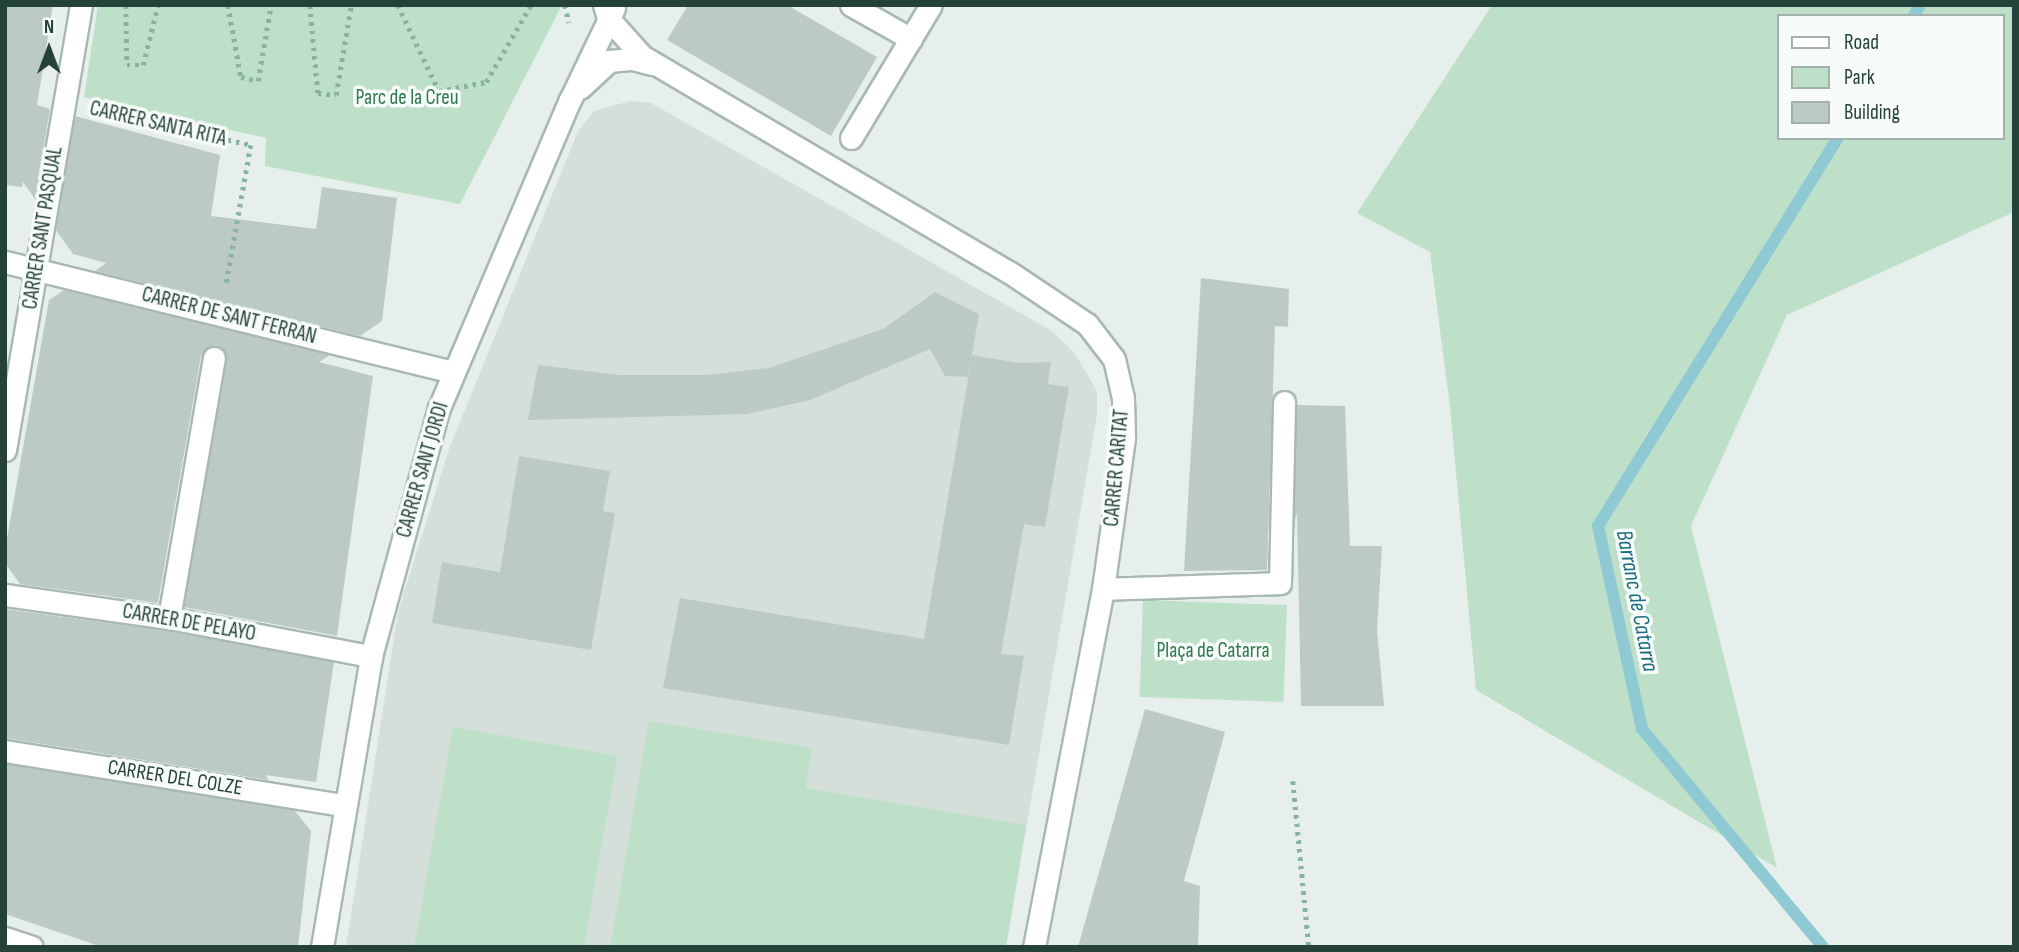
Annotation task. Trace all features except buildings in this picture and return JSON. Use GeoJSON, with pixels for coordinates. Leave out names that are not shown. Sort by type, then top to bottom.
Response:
{"type":"FeatureCollection","features":[{"type":"Feature","properties":{"kind":"street","name":"CARRER SANT PASQUAL"},"geometry":{"type":"LineString","coordinates":[[5,450],[81,5]]}},
{"type":"Feature","properties":{"kind":"street"},"geometry":{"type":"LineString","coordinates":[[851,5],[911,39]]}},
{"type":"Feature","properties":{"kind":"street"},"geometry":{"type":"LineString","coordinates":[[851,138],[931,5]]}},
{"type":"Feature","properties":{"kind":"street","name":"CARRER CARITAT"},"geometry":{"type":"LineString","coordinates":[[609,10],[642,56],[1009,272],[1087,324],[1114,359],[1123,398],[1124,438],[1103,589],[1034,947]]}},
{"type":"Feature","properties":{"kind":"street","name":"CARRER SANT JORDI"},"geometry":{"type":"LineString","coordinates":[[322,947],[371,656],[452,372],[609,10]]}},
{"type":"Feature","properties":{"kind":"street","name":"CARRER CARITAT"},"geometry":{"type":"LineString","coordinates":[[570,100],[609,61],[634,60],[659,66]]}},
{"type":"Feature","properties":{"kind":"street","name":"CARRER DE SANT FERRAN"},"geometry":{"type":"LineString","coordinates":[[5,262],[222,312],[452,372]]}},
{"type":"Feature","properties":{"kind":"street"},"geometry":{"type":"LineString","coordinates":[[169,618],[214,358]]}},
{"type":"Feature","properties":{"kind":"street"},"geometry":{"type":"LineString","coordinates":[[1103,589],[1280,583],[1284,402]]}},
{"type":"Feature","properties":{"kind":"street","name":"CARRER DE PELAYO"},"geometry":{"type":"LineString","coordinates":[[5,595],[169,618],[371,656]]}},
{"type":"Feature","properties":{"kind":"street","name":"CARRER DEL COLZE"},"geometry":{"type":"LineString","coordinates":[[5,751],[344,805]]}},
{"type":"Feature","properties":{"kind":"street"},"geometry":{"type":"LineString","coordinates":[[5,938],[32,947]]}},
{"type":"Feature","properties":{"kind":"path"},"geometry":{"type":"LineString","coordinates":[[126,5],[127,65],[143,65],[158,5]]}},
{"type":"Feature","properties":{"kind":"path"},"geometry":{"type":"LineString","coordinates":[[228,5],[241,77],[258,81],[271,5]]}},
{"type":"Feature","properties":{"kind":"path"},"geometry":{"type":"LineString","coordinates":[[310,5],[318,93],[336,95],[351,5]]}},
{"type":"Feature","properties":{"kind":"path"},"geometry":{"type":"LineString","coordinates":[[398,5],[439,91],[486,82],[531,5]]}},
{"type":"Feature","properties":{"kind":"path","name":"CARRER SANTA RITA"},"geometry":{"type":"LineString","coordinates":[[64,103],[251,145],[222,312]]}},
{"type":"Feature","properties":{"kind":"path"},"geometry":{"type":"LineString","coordinates":[[1293,781],[1309,947]]}},
{"type":"Feature","properties":{"kind":"shaded area"},"geometry":{"type":"Polygon","coordinates":[[[630,101],[651,103],[1052,331],[1074,352],[1097,391],[1097,414],[1006,947],[346,947],[398,612],[449,449],[578,131],[594,111],[630,101]]]}},
{"type":"Feature","properties":{"kind":"green space","name":"Parc de la Creu"},"geometry":{"type":"Polygon","coordinates":[[[98,5],[562,5],[460,204],[265,166],[266,138],[84,97],[98,5]]]}},
{"type":"Feature","properties":{"kind":"green space"},"geometry":{"type":"Polygon","coordinates":[[[1492,5],[2014,5],[2014,212],[1787,315],[1691,526],[1777,868],[1476,690],[1450,407],[1430,252],[1357,213],[1492,5]]]}},
{"type":"Feature","properties":{"kind":"green space","name":"Plaça de Catarra"},"geometry":{"type":"Polygon","coordinates":[[[1143,600],[1287,605],[1284,702],[1140,697],[1143,600]]]}},
{"type":"Feature","properties":{"kind":"green space"},"geometry":{"type":"Polygon","coordinates":[[[649,721],[812,748],[806,788],[1026,825],[1006,947],[610,947],[649,721]]]}},
{"type":"Feature","properties":{"kind":"green space"},"geometry":{"type":"Polygon","coordinates":[[[453,727],[617,756],[584,947],[414,947],[453,727]]]}},
{"type":"Feature","properties":{"kind":"waterway","name":"Barranc de Catarra"},"geometry":{"type":"LineString","coordinates":[[1915,14],[1920,5]]}},
{"type":"Feature","properties":{"kind":"waterway","name":"Barranc de Catarra"},"geometry":{"type":"LineString","coordinates":[[1823,947],[1642,729],[1598,526],[1837,140]]}}]}
